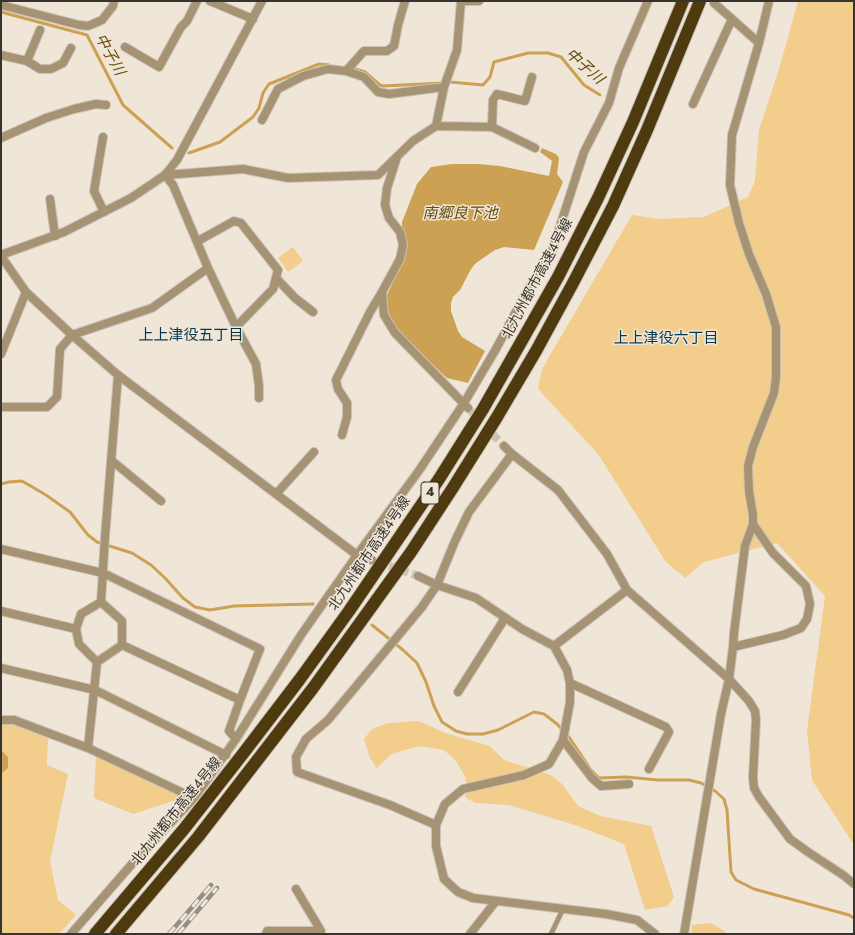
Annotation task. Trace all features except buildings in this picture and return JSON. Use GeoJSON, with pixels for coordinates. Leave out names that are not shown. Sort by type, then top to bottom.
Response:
{"type":"FeatureCollection","features":[{"type":"Feature","properties":{"kind":"highway","name":"北九州都市高速4号線"},"geometry":{"type":"LineString","coordinates":[[95,934],[193,817],[300,679],[358,599],[443,472],[483,409],[558,277],[598,198],[630,129],[683,1]]}},
{"type":"Feature","properties":{"kind":"highway","name":"4"},"geometry":{"type":"LineString","coordinates":[[116,934],[198,837],[313,688],[411,552],[485,436],[539,345],[613,206],[650,122],[700,1]]}},
{"type":"Feature","properties":{"kind":"street"},"geometry":{"type":"LineString","coordinates":[[1,5],[88,26],[102,20],[114,1]]}},
{"type":"Feature","properties":{"kind":"street"},"geometry":{"type":"LineString","coordinates":[[125,47],[159,67],[181,27],[187,21],[197,1]]}},
{"type":"Feature","properties":{"kind":"street"},"geometry":{"type":"LineString","coordinates":[[210,1],[253,19]]}},
{"type":"Feature","properties":{"kind":"street"},"geometry":{"type":"LineString","coordinates":[[262,1],[177,160],[165,176],[131,198],[55,236],[1,255],[26,292],[118,375],[356,555],[372,560]]}},
{"type":"Feature","properties":{"kind":"street"},"geometry":{"type":"LineString","coordinates":[[346,71],[364,51],[387,51],[394,46],[405,1]]}},
{"type":"Feature","properties":{"kind":"street"},"geometry":{"type":"LineString","coordinates":[[436,126],[444,88],[457,50],[461,1],[479,1]]}},
{"type":"Feature","properties":{"kind":"street"},"geometry":{"type":"LineString","coordinates":[[71,934],[132,864],[194,798],[226,755],[301,635],[356,555],[466,405],[528,289],[551,254],[584,152],[609,103],[619,68],[648,1]]}},
{"type":"Feature","properties":{"kind":"street"},"geometry":{"type":"LineString","coordinates":[[684,934],[721,714],[734,647],[734,633],[746,546],[753,524],[748,466],[753,447],[774,393],[776,376],[776,327],[766,294],[749,254],[739,223],[730,185],[732,135],[759,42],[769,1]]}},
{"type":"Feature","properties":{"kind":"street"},"geometry":{"type":"LineString","coordinates":[[714,3],[759,42]]}},
{"type":"Feature","properties":{"kind":"street"},"geometry":{"type":"LineString","coordinates":[[693,104],[732,19]]}},
{"type":"Feature","properties":{"kind":"street"},"geometry":{"type":"LineString","coordinates":[[27,61],[40,30]]}},
{"type":"Feature","properties":{"kind":"street"},"geometry":{"type":"LineString","coordinates":[[1,55],[27,61],[40,69],[51,69],[62,63],[71,48]]}},
{"type":"Feature","properties":{"kind":"street"},"geometry":{"type":"LineString","coordinates":[[262,120],[278,89],[303,76],[328,68],[346,71],[364,77],[378,92],[389,94],[444,88]]}},
{"type":"Feature","properties":{"kind":"street"},"geometry":{"type":"LineString","coordinates":[[492,127],[493,100],[497,94],[525,101],[532,77]]}},
{"type":"Feature","properties":{"kind":"street"},"geometry":{"type":"LineString","coordinates":[[1,138],[46,118],[74,109],[96,104],[106,105]]}},
{"type":"Feature","properties":{"kind":"street"},"geometry":{"type":"LineString","coordinates":[[165,176],[243,169],[288,178],[378,175],[413,141],[436,126],[492,127],[535,148]]}},
{"type":"Feature","properties":{"kind":"street"},"geometry":{"type":"LineString","coordinates":[[103,137],[94,191],[104,212]]}},
{"type":"Feature","properties":{"kind":"street"},"geometry":{"type":"LineString","coordinates":[[342,435],[347,417],[347,402],[338,389],[336,380],[370,312],[400,258],[403,245],[400,232],[389,218],[385,205],[387,188],[398,155]]}},
{"type":"Feature","properties":{"kind":"street"},"geometry":{"type":"LineString","coordinates":[[165,176],[173,185],[208,268],[236,327],[256,364],[259,398]]}},
{"type":"Feature","properties":{"kind":"street"},"geometry":{"type":"LineString","coordinates":[[50,199],[55,236]]}},
{"type":"Feature","properties":{"kind":"street"},"geometry":{"type":"LineString","coordinates":[[198,242],[234,221],[241,223],[278,270],[273,289],[236,327]]}},
{"type":"Feature","properties":{"kind":"street"},"geometry":{"type":"LineString","coordinates":[[1,407],[47,407],[57,396],[60,350],[72,335],[152,308],[208,268]]}},
{"type":"Feature","properties":{"kind":"street"},"geometry":{"type":"LineString","coordinates":[[276,278],[295,298],[313,312]]}},
{"type":"Feature","properties":{"kind":"street"},"geometry":{"type":"LineString","coordinates":[[1,354],[26,292]]}},
{"type":"Feature","properties":{"kind":"street"},"geometry":{"type":"LineString","coordinates":[[382,292],[384,315],[395,333],[466,405]]}},
{"type":"Feature","properties":{"kind":"street"},"geometry":{"type":"LineString","coordinates":[[101,602],[118,375]]}},
{"type":"Feature","properties":{"kind":"street"},"geometry":{"type":"LineString","coordinates":[[504,446],[558,490],[607,554],[628,590],[729,678],[749,701],[755,711],[756,720],[753,776],[754,788],[759,797],[790,838],[854,884]]}},
{"type":"Feature","properties":{"kind":"street"},"geometry":{"type":"LineString","coordinates":[[276,494],[314,452]]}},
{"type":"Feature","properties":{"kind":"street"},"geometry":{"type":"LineString","coordinates":[[436,825],[390,805],[298,772],[296,757],[306,739],[328,720],[422,607],[437,585],[469,512],[512,454]]}},
{"type":"Feature","properties":{"kind":"street"},"geometry":{"type":"LineString","coordinates":[[111,460],[161,501]]}},
{"type":"Feature","properties":{"kind":"street"},"geometry":{"type":"LineString","coordinates":[[734,647],[783,635],[802,628],[807,619],[810,604],[806,586],[773,553],[753,524]]}},
{"type":"Feature","properties":{"kind":"street"},"geometry":{"type":"LineString","coordinates":[[1,550],[103,573],[260,649],[229,731],[236,739]]}},
{"type":"Feature","properties":{"kind":"street"},"geometry":{"type":"LineString","coordinates":[[418,576],[437,585],[476,598],[522,629],[554,646],[567,670],[570,683],[570,702],[564,738],[548,764],[524,775],[463,789],[445,804],[436,825],[436,846],[444,878],[458,892],[474,898],[606,914],[637,920],[655,934]]}},
{"type":"Feature","properties":{"kind":"street"},"geometry":{"type":"LineString","coordinates":[[554,646],[628,590]]}},
{"type":"Feature","properties":{"kind":"street"},"geometry":{"type":"LineString","coordinates":[[97,662],[78,644],[76,629],[81,614],[101,602]]}},
{"type":"Feature","properties":{"kind":"street"},"geometry":{"type":"LineString","coordinates":[[101,602],[122,621],[122,645]]}},
{"type":"Feature","properties":{"kind":"street"},"geometry":{"type":"LineString","coordinates":[[1,611],[76,629]]}},
{"type":"Feature","properties":{"kind":"street"},"geometry":{"type":"LineString","coordinates":[[458,692],[505,618]]}},
{"type":"Feature","properties":{"kind":"street"},"geometry":{"type":"LineString","coordinates":[[122,645],[240,700]]}},
{"type":"Feature","properties":{"kind":"street"},"geometry":{"type":"LineString","coordinates":[[97,662],[122,645]]}},
{"type":"Feature","properties":{"kind":"street"},"geometry":{"type":"LineString","coordinates":[[88,748],[97,662]]}},
{"type":"Feature","properties":{"kind":"street"},"geometry":{"type":"LineString","coordinates":[[1,668],[95,690],[226,755]]}},
{"type":"Feature","properties":{"kind":"street"},"geometry":{"type":"LineString","coordinates":[[570,683],[666,727],[669,732],[649,769]]}},
{"type":"Feature","properties":{"kind":"street"},"geometry":{"type":"LineString","coordinates":[[1,720],[14,720],[88,748],[194,798]]}},
{"type":"Feature","properties":{"kind":"street"},"geometry":{"type":"LineString","coordinates":[[564,738],[592,778],[601,786],[629,784]]}},
{"type":"Feature","properties":{"kind":"street"},"geometry":{"type":"LineString","coordinates":[[266,934],[266,931],[321,931],[296,889]]}},
{"type":"Feature","properties":{"kind":"street"},"geometry":{"type":"LineString","coordinates":[[470,934],[496,901]]}},
{"type":"Feature","properties":{"kind":"lane"},"geometry":{"type":"LineString","coordinates":[[551,934],[563,909]]}},
{"type":"Feature","properties":{"kind":"shaded area"},"geometry":{"type":"Polygon","coordinates":[[[798,1],[854,1],[854,845],[812,780],[807,731],[825,596],[777,543],[704,562],[685,578],[666,562],[598,454],[538,389],[542,369],[632,215],[659,219],[704,217],[748,197],[755,181],[759,130],[780,66],[798,1]]]}},
{"type":"Feature","properties":{"kind":"shaded area"},"geometry":{"type":"Polygon","coordinates":[[[293,247],[303,261],[288,272],[278,258],[293,247]]]}},
{"type":"Feature","properties":{"kind":"shaded area"},"geometry":{"type":"Polygon","coordinates":[[[419,721],[445,733],[490,746],[504,760],[551,775],[562,784],[578,806],[600,816],[651,826],[674,897],[668,906],[645,910],[624,844],[575,825],[509,805],[475,803],[465,797],[466,778],[456,761],[444,750],[418,746],[392,754],[377,768],[370,758],[364,739],[372,729],[388,723],[419,721]]]}},
{"type":"Feature","properties":{"kind":"shaded area"},"geometry":{"type":"Polygon","coordinates":[[[1,725],[13,725],[48,738],[47,765],[68,774],[50,861],[58,900],[76,915],[59,934],[1,934],[1,774],[8,768],[1,750],[1,725]]]}},
{"type":"Feature","properties":{"kind":"shaded area"},"geometry":{"type":"Polygon","coordinates":[[[96,756],[182,798],[133,814],[94,798],[96,756]]]}},
{"type":"Feature","properties":{"kind":"shaded area"},"geometry":{"type":"Polygon","coordinates":[[[711,923],[726,932],[726,934],[691,934],[692,925],[711,923]]]}},
{"type":"Feature","properties":{"kind":"water","name":"南郷良下池"},"geometry":{"type":"Polygon","coordinates":[[[542,148],[556,154],[559,158],[557,174],[563,182],[534,250],[504,247],[495,250],[476,263],[471,269],[460,290],[453,297],[451,311],[458,331],[462,337],[485,351],[468,383],[447,378],[421,355],[396,328],[388,312],[386,297],[406,253],[406,240],[402,230],[402,222],[417,184],[431,167],[452,164],[500,166],[549,176],[552,161],[540,152],[542,148]]]}},
{"type":"Feature","properties":{"kind":"water"},"geometry":{"type":"Polygon","coordinates":[[[1,750],[8,757],[8,768],[1,774],[1,750]]]}},
{"type":"Feature","properties":{"kind":"waterway","name":"中子川"},"geometry":{"type":"LineString","coordinates":[[1,12],[87,35],[123,105],[172,148]]}},
{"type":"Feature","properties":{"kind":"waterway","name":"中子川"},"geometry":{"type":"LineString","coordinates":[[450,82],[483,85],[490,77],[494,62],[528,53],[548,53],[561,57],[584,85],[600,95]]}},
{"type":"Feature","properties":{"kind":"waterway","name":"中子川"},"geometry":{"type":"LineString","coordinates":[[189,153],[220,142],[253,117],[259,108],[263,93],[269,84],[319,64],[329,65]]}},
{"type":"Feature","properties":{"kind":"waterway","name":"中子川"},"geometry":{"type":"LineString","coordinates":[[355,69],[365,72],[383,86],[443,83]]}},
{"type":"Feature","properties":{"kind":"waterway"},"geometry":{"type":"LineString","coordinates":[[1,484],[22,481],[46,495],[70,512],[88,535],[97,542],[132,553],[151,565],[183,598],[195,607],[210,610],[234,606],[313,604]]}},
{"type":"Feature","properties":{"kind":"waterway"},"geometry":{"type":"LineString","coordinates":[[372,625],[417,663],[442,722],[456,731],[467,734],[483,734],[498,730],[534,712],[544,714],[557,724],[569,737],[591,770],[599,778],[626,777],[658,780],[689,780],[701,783],[715,791],[724,799],[727,810],[731,872],[736,880],[754,889],[849,915],[854,918]]}},
{"type":"Feature","properties":{"kind":"tunnel"},"geometry":{"type":"LineString","coordinates":[[468,408],[504,446]]}},
{"type":"Feature","properties":{"kind":"tunnel"},"geometry":{"type":"LineString","coordinates":[[378,562],[418,576]]}},
{"type":"Feature","properties":{"kind":"railway"},"geometry":{"type":"LineString","coordinates":[[169,934],[211,885]]}},
{"type":"Feature","properties":{"kind":"railway"},"geometry":{"type":"LineString","coordinates":[[178,934],[217,888]]}},
{"type":"Feature","properties":{"kind":"district","name":"上上津役五丁目"},"geometry":{"type":"Point","coordinates":[191,336]}},
{"type":"Feature","properties":{"kind":"district","name":"上上津役六丁目"},"geometry":{"type":"Point","coordinates":[666,339]}}]}
